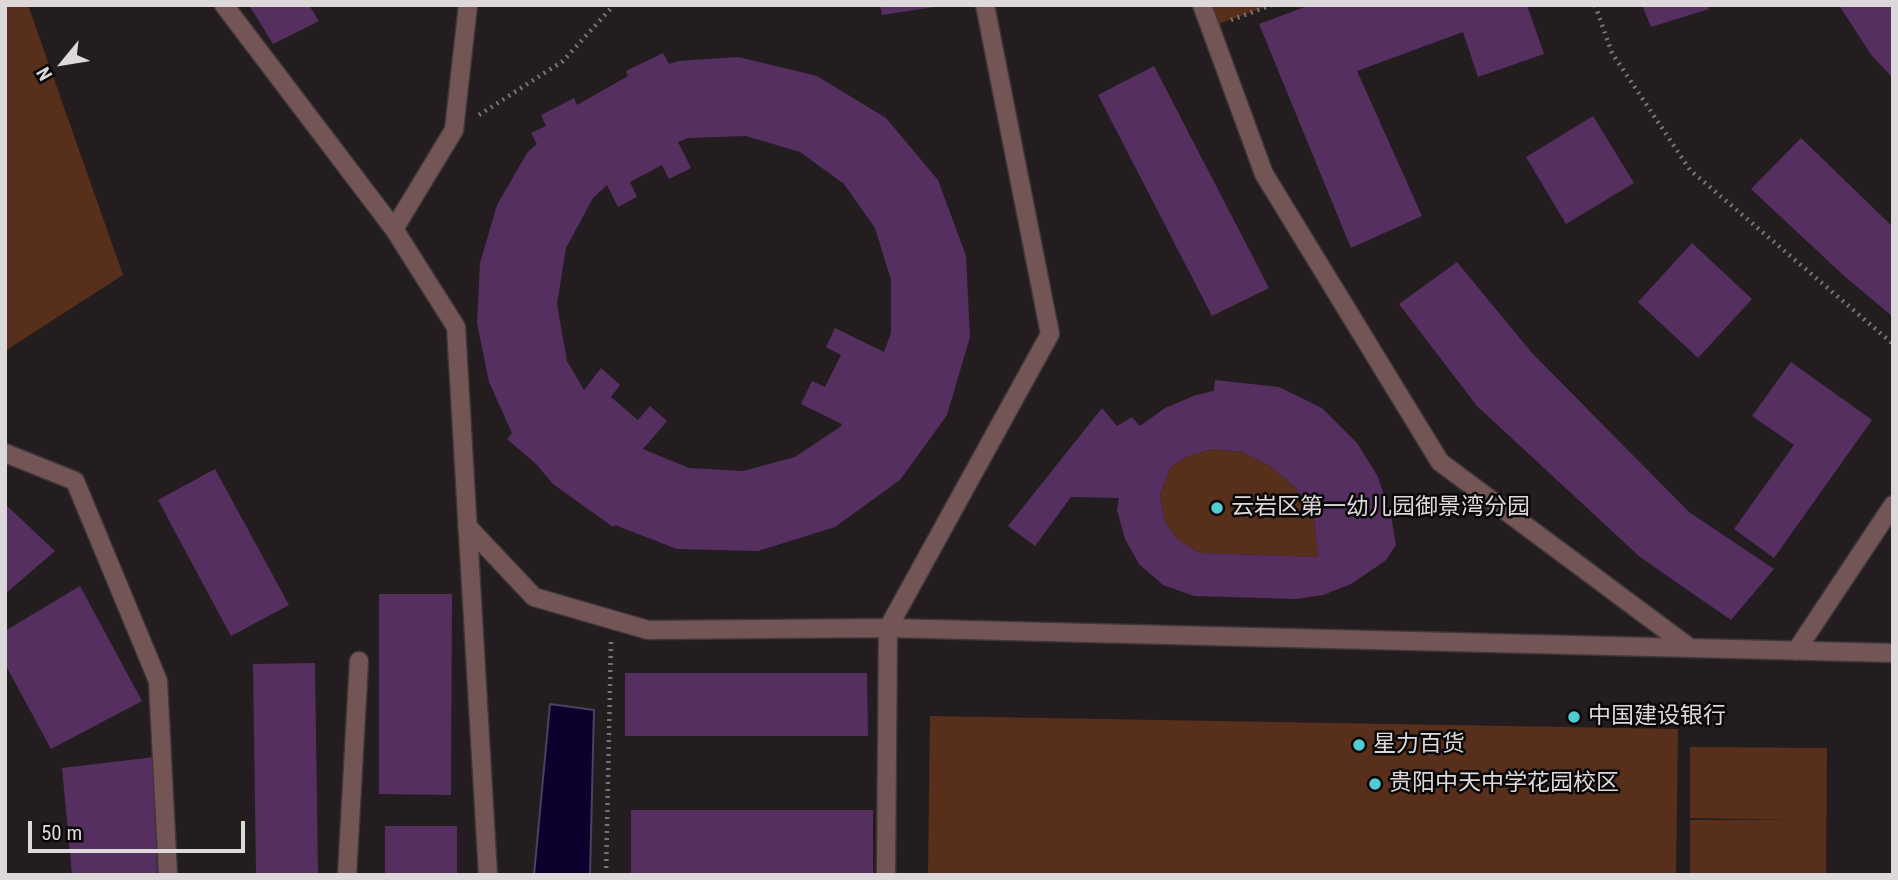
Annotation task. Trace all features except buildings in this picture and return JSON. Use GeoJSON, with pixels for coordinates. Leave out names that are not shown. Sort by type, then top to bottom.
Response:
{"type":"FeatureCollection","features":[{"type":"Feature","properties":{"kind":"street"},"geometry":{"type":"LineString","coordinates":[[223,5],[394,229],[456,327],[488,875]]}},
{"type":"Feature","properties":{"kind":"street"},"geometry":{"type":"LineString","coordinates":[[394,229],[454,131],[468,5]]}},
{"type":"Feature","properties":{"kind":"street"},"geometry":{"type":"LineString","coordinates":[[886,875],[888,628],[1050,334],[985,5]]}},
{"type":"Feature","properties":{"kind":"street"},"geometry":{"type":"LineString","coordinates":[[1202,5],[1264,174],[1440,462],[1690,648]]}},
{"type":"Feature","properties":{"kind":"street"},"geometry":{"type":"LineString","coordinates":[[5,453],[75,481],[159,681],[168,875]]}},
{"type":"Feature","properties":{"kind":"street"},"geometry":{"type":"LineString","coordinates":[[1796,651],[1893,505]]}},
{"type":"Feature","properties":{"kind":"street"},"geometry":{"type":"LineString","coordinates":[[467,526],[534,597],[648,630],[888,628],[1893,653]]}},
{"type":"Feature","properties":{"kind":"street"},"geometry":{"type":"LineString","coordinates":[[346,875],[359,661]]}},
{"type":"Feature","properties":{"kind":"path"},"geometry":{"type":"LineString","coordinates":[[454,131],[563,61],[614,5]]}},
{"type":"Feature","properties":{"kind":"path"},"geometry":{"type":"LineString","coordinates":[[1210,27],[1272,5]]}},
{"type":"Feature","properties":{"kind":"path"},"geometry":{"type":"LineString","coordinates":[[1595,5],[1612,53],[1690,170],[1893,344]]}},
{"type":"Feature","properties":{"kind":"path"},"geometry":{"type":"LineString","coordinates":[[606,875],[611,620]]}},
{"type":"Feature","properties":{"kind":"shaded area"},"geometry":{"type":"Polygon","coordinates":[[[5,5],[28,5],[123,275],[5,351],[5,5]]]}},
{"type":"Feature","properties":{"kind":"shaded area"},"geometry":{"type":"Polygon","coordinates":[[[1202,5],[1271,5],[1210,27],[1202,5]]]}},
{"type":"Feature","properties":{"kind":"shaded area"},"geometry":{"type":"Polygon","coordinates":[[[1212,449],[1242,452],[1270,466],[1294,486],[1314,518],[1318,557],[1199,553],[1176,538],[1165,522],[1160,495],[1170,468],[1186,457],[1212,449]]]}},
{"type":"Feature","properties":{"kind":"shaded area"},"geometry":{"type":"Polygon","coordinates":[[[550,704],[594,710],[590,875],[534,875],[550,704]]]}},
{"type":"Feature","properties":{"kind":"shaded area","name":"贵阳中天中学花园校区"},"geometry":{"type":"Polygon","coordinates":[[[930,716],[1678,729],[1676,875],[928,875],[930,716]]]}},
{"type":"Feature","properties":{"kind":"shaded area"},"geometry":{"type":"Polygon","coordinates":[[[1690,747],[1827,748],[1826,875],[1690,875],[1690,820],[1792,820],[1690,818],[1690,747]]]}},
{"type":"Feature","properties":{"kind":"place","name":"云岩区第一幼儿园御景湾分园"},"geometry":{"type":"Point","coordinates":[1217,508]}},
{"type":"Feature","properties":{"kind":"place","name":"中国建设银行"},"geometry":{"type":"Point","coordinates":[1574,717]}},
{"type":"Feature","properties":{"kind":"place","name":"星力百货"},"geometry":{"type":"Point","coordinates":[1359,745]}},
{"type":"Feature","properties":{"kind":"place","name":"贵阳中天中学花园校区"},"geometry":{"type":"Point","coordinates":[1375,784]}}]}
